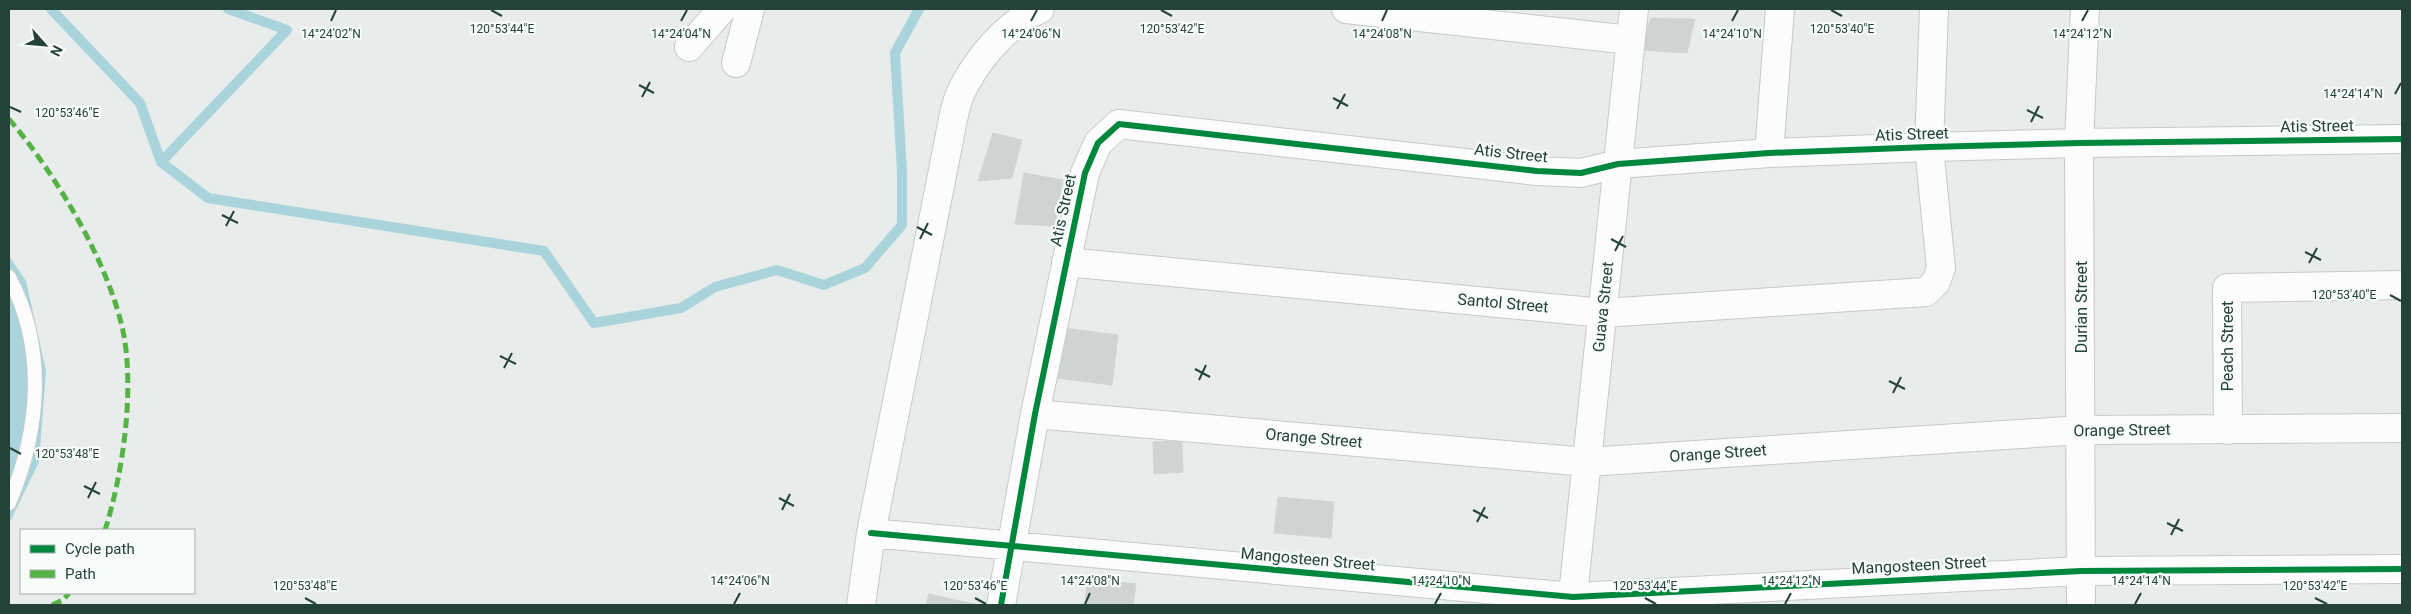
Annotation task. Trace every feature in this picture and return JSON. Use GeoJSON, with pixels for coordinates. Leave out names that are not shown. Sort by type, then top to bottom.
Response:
{"type":"FeatureCollection","features":[{"type":"Feature","properties":{"kind":"street"},"geometry":{"type":"LineString","coordinates":[[688,47],[722,9]]}},
{"type":"Feature","properties":{"kind":"street"},"geometry":{"type":"LineString","coordinates":[[736,63],[750,9]]}},
{"type":"Feature","properties":{"kind":"street"},"geometry":{"type":"LineString","coordinates":[[861,605],[871,533],[947,150],[960,95],[985,53],[1023,16],[1040,9]]}},
{"type":"Feature","properties":{"kind":"street"},"geometry":{"type":"LineString","coordinates":[[1346,9],[1632,40]]}},
{"type":"Feature","properties":{"kind":"street","name":"Guava Street"},"geometry":{"type":"LineString","coordinates":[[1572,601],[1634,9]]}},
{"type":"Feature","properties":{"kind":"street"},"geometry":{"type":"LineString","coordinates":[[1769,153],[1780,9]]}},
{"type":"Feature","properties":{"kind":"street"},"geometry":{"type":"LineString","coordinates":[[1929,147],[1934,9]]}},
{"type":"Feature","properties":{"kind":"street","name":"Durian Street"},"geometry":{"type":"LineString","coordinates":[[2082,605],[2079,142],[2085,9]]}},
{"type":"Feature","properties":{"kind":"street","name":"Atis Street"},"geometry":{"type":"LineString","coordinates":[[1001,605],[1035,414],[1085,173],[1098,143],[1119,124],[1537,171],[1581,173],[1618,164],[1769,153],[2079,142],[2402,139]]}},
{"type":"Feature","properties":{"kind":"street","name":"Santol Street"},"geometry":{"type":"LineString","coordinates":[[1066,262],[1603,313],[1914,294],[1926,292],[1936,282],[1940,268],[1929,147]]}},
{"type":"Feature","properties":{"kind":"street","name":"Peach Street"},"geometry":{"type":"LineString","coordinates":[[2228,430],[2227,288],[2402,285]]}},
{"type":"Feature","properties":{"kind":"street","name":"Orange Street"},"geometry":{"type":"LineString","coordinates":[[1035,414],[1587,462],[2082,430],[2402,428]]}},
{"type":"Feature","properties":{"kind":"street","name":"Mangosteen Street"},"geometry":{"type":"LineString","coordinates":[[871,533],[1572,601],[2081,571],[2402,569]]}},
{"type":"Feature","properties":{"kind":"lane"},"geometry":{"type":"LineString","coordinates":[[9,277],[23,307],[30,334],[34,362],[35,396],[28,452],[9,503]]}},
{"type":"Feature","properties":{"kind":"water"},"geometry":{"type":"Polygon","coordinates":[[[9,256],[26,281],[46,371],[39,462],[9,524],[9,256]]]}},
{"type":"Feature","properties":{"kind":"building"},"geometry":{"type":"Polygon","coordinates":[[[1651,18],[1695,19],[1687,53],[1639,50],[1651,18]]]}},
{"type":"Feature","properties":{"kind":"building"},"geometry":{"type":"Polygon","coordinates":[[[993,133],[1022,140],[1012,178],[978,181],[993,133]]]}},
{"type":"Feature","properties":{"kind":"building"},"geometry":{"type":"Polygon","coordinates":[[[1024,173],[1063,180],[1055,226],[1015,224],[1024,173]]]}},
{"type":"Feature","properties":{"kind":"building"},"geometry":{"type":"Polygon","coordinates":[[[1063,328],[1118,335],[1112,385],[1057,378],[1063,328]]]}},
{"type":"Feature","properties":{"kind":"building"},"geometry":{"type":"Polygon","coordinates":[[[1182,441],[1183,472],[1154,474],[1153,442],[1182,441]]]}},
{"type":"Feature","properties":{"kind":"building"},"geometry":{"type":"Polygon","coordinates":[[[1278,497],[1334,502],[1331,538],[1274,533],[1278,497]]]}},
{"type":"Feature","properties":{"kind":"building"},"geometry":{"type":"Polygon","coordinates":[[[1087,579],[1136,584],[1133,605],[1085,605],[1087,579]]]}},
{"type":"Feature","properties":{"kind":"building"},"geometry":{"type":"Polygon","coordinates":[[[929,594],[978,605],[926,605],[929,594]]]}},
{"type":"Feature","properties":{"kind":"waterway"},"geometry":{"type":"LineString","coordinates":[[51,9],[140,103],[161,162],[208,198],[544,251],[594,323],[681,308],[715,287],[777,270],[824,285],[865,268],[902,225],[902,171],[895,53],[919,9]]}},
{"type":"Feature","properties":{"kind":"waterway"},"geometry":{"type":"LineString","coordinates":[[161,162],[287,30],[228,9]]}},
{"type":"Feature","properties":{"kind":"marked path"},"geometry":{"type":"LineString","coordinates":[[9,119],[44,165],[78,219],[105,276],[116,304],[123,331],[128,379],[125,431],[117,483],[105,529]]}},
{"type":"Feature","properties":{"kind":"marked path"},"geometry":{"type":"LineString","coordinates":[[52,605],[63,600],[68,594]]}},
{"type":"Feature","properties":{"kind":"cycle path"},"geometry":{"type":"LineString","coordinates":[[1001,605],[1035,414],[1085,173],[1098,143],[1119,124],[1537,171],[1581,173],[1618,164],[1769,153],[2079,143],[2402,139]]}},
{"type":"Feature","properties":{"kind":"cycle path"},"geometry":{"type":"LineString","coordinates":[[871,533],[1573,597],[2081,571],[2402,569]]}}]}
